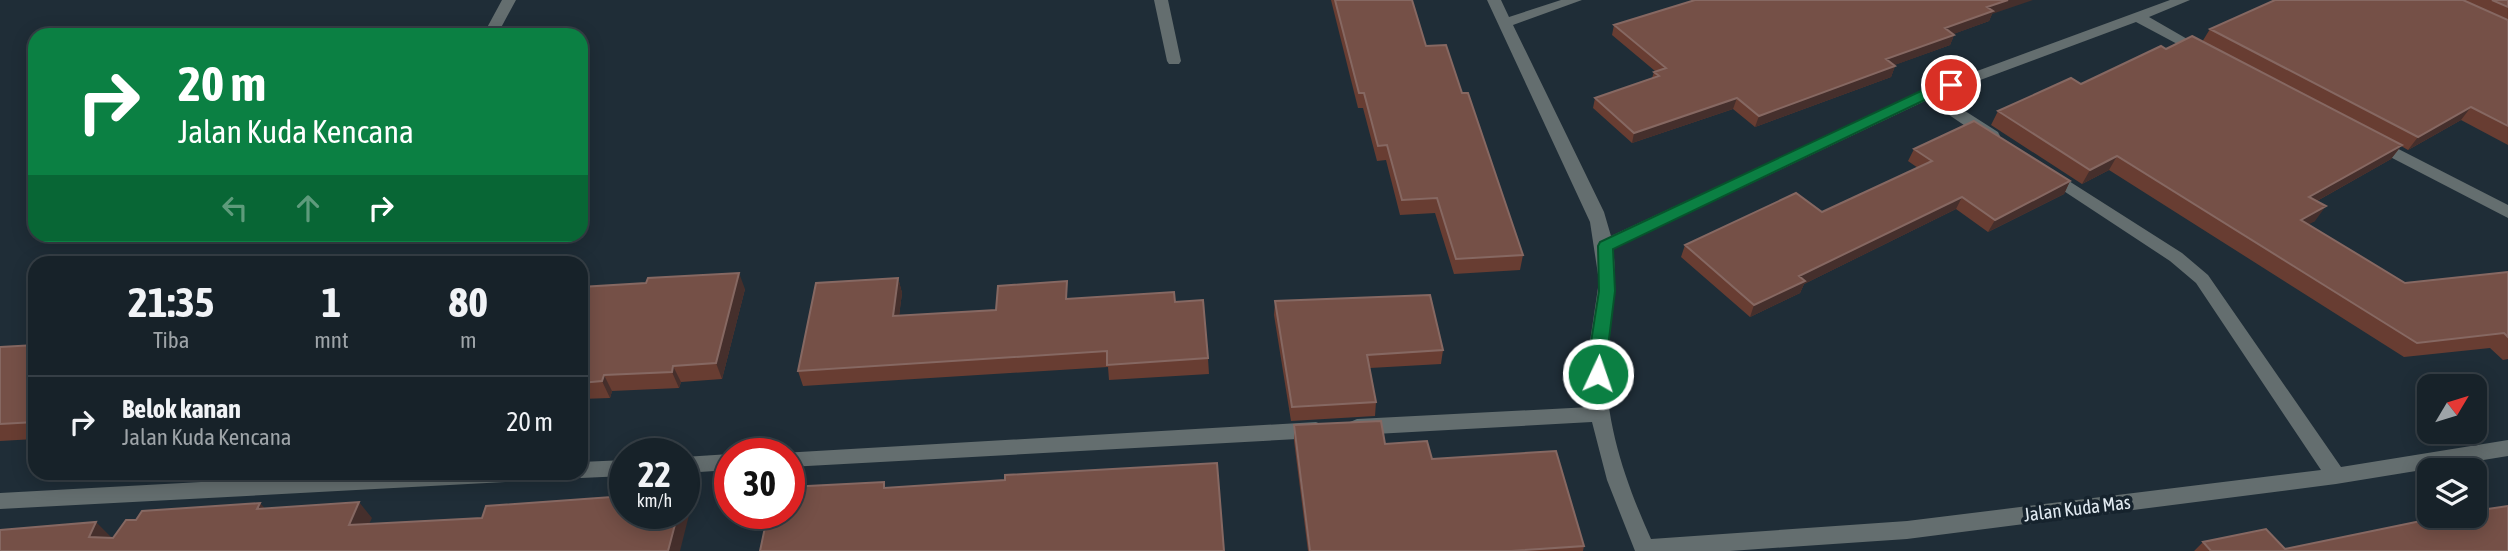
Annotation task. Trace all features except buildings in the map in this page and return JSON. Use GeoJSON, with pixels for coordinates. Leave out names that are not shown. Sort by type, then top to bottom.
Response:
{"type":"FeatureCollection","features":[{"type":"Feature","properties":{"kind":"street"},"geometry":{"type":"LineString","coordinates":[[494,28],[509,0]]}},
{"type":"Feature","properties":{"kind":"street"},"geometry":{"type":"LineString","coordinates":[[1161,0],[1174,61]]}},
{"type":"Feature","properties":{"kind":"street"},"geometry":{"type":"LineString","coordinates":[[1494,0],[1596,212],[1605,246],[1607,291],[1597,355],[1599,414],[1622,498],[1645,549]]}},
{"type":"Feature","properties":{"kind":"street"},"geometry":{"type":"LineString","coordinates":[[1504,23],[1575,0]]}},
{"type":"Feature","properties":{"kind":"street"},"geometry":{"type":"LineString","coordinates":[[1605,246],[1928,93],[2183,0]]}},
{"type":"Feature","properties":{"kind":"street"},"geometry":{"type":"LineString","coordinates":[[2139,18],[2213,57]]}},
{"type":"Feature","properties":{"kind":"street"},"geometry":{"type":"LineString","coordinates":[[1928,93],[2007,146]]}},
{"type":"Feature","properties":{"kind":"street"},"geometry":{"type":"LineString","coordinates":[[2361,135],[2508,212]]}},
{"type":"Feature","properties":{"kind":"street"},"geometry":{"type":"LineString","coordinates":[[2041,168],[2176,257],[2202,279],[2336,476]]}},
{"type":"Feature","properties":{"kind":"street"},"geometry":{"type":"LineString","coordinates":[[805,458],[1599,414]]}},
{"type":"Feature","properties":{"kind":"street","name":"Jalan Kuda Mas"},"geometry":{"type":"LineString","coordinates":[[1645,549],[1907,530],[2336,476],[2508,448]]}},
{"type":"Feature","properties":{"kind":"street"},"geometry":{"type":"LineString","coordinates":[[588,471],[609,469]]}},
{"type":"Feature","properties":{"kind":"street"},"geometry":{"type":"LineString","coordinates":[[0,501],[403,480]]}},
{"type":"Feature","properties":{"kind":"street"},"geometry":{"type":"LineString","coordinates":[[140,517],[155,494]]}},
{"type":"Feature","properties":{"kind":"route"},"geometry":{"type":"LineString","coordinates":[[1598,374],[1597,355],[1607,291],[1605,246],[1928,93],[1951,85]]}}]}
